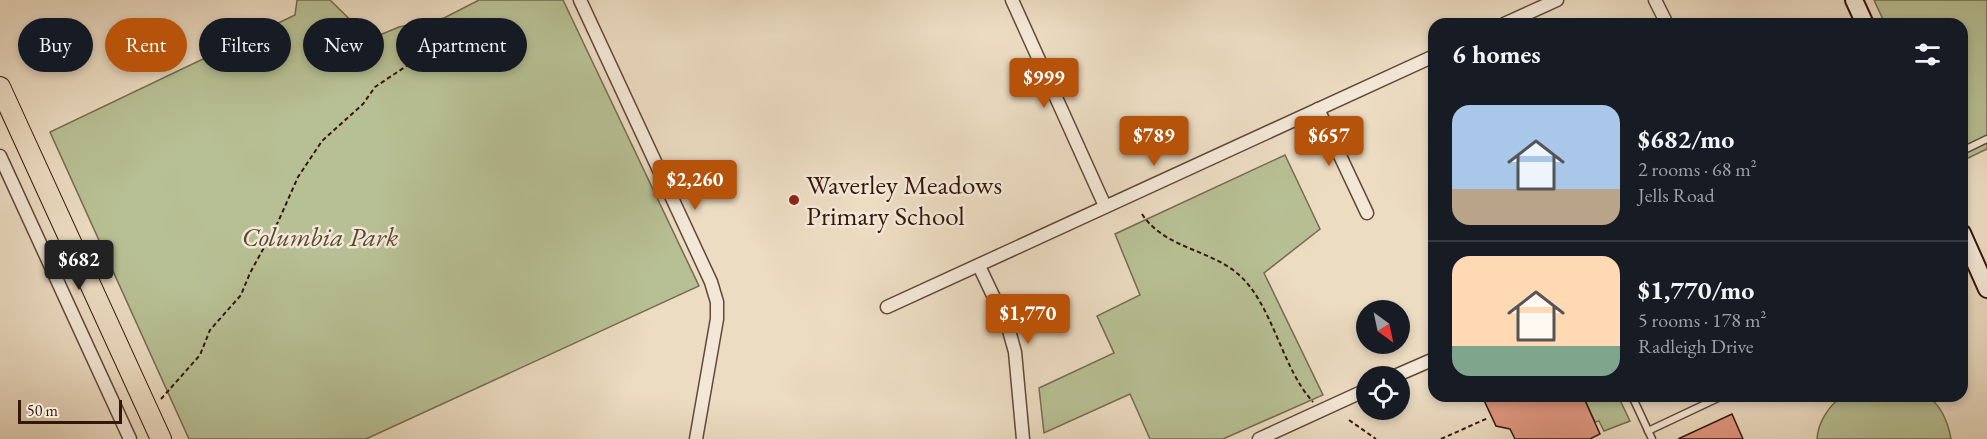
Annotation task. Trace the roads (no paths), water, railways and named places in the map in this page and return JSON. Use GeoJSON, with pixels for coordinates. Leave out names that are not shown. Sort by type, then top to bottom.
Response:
{"type":"FeatureCollection","features":[{"type":"Feature","properties":{"kind":"main road"},"geometry":{"type":"LineString","coordinates":[[0,87],[161,439]]}},
{"type":"Feature","properties":{"kind":"street"},"geometry":{"type":"LineString","coordinates":[[580,0],[711,282],[717,302],[717,319],[696,439]]}},
{"type":"Feature","properties":{"kind":"street"},"geometry":{"type":"LineString","coordinates":[[1012,0],[1105,206]]}},
{"type":"Feature","properties":{"kind":"street"},"geometry":{"type":"LineString","coordinates":[[1517,18],[1557,0]]}},
{"type":"Feature","properties":{"kind":"street"},"geometry":{"type":"LineString","coordinates":[[1655,0],[1664,18]]}},
{"type":"Feature","properties":{"kind":"street"},"geometry":{"type":"LineString","coordinates":[[1854,0],[1862,18]]}},
{"type":"Feature","properties":{"kind":"street"},"geometry":{"type":"LineString","coordinates":[[887,307],[1428,59]]}},
{"type":"Feature","properties":{"kind":"street"},"geometry":{"type":"LineString","coordinates":[[1318,109],[1367,213]]}},
{"type":"Feature","properties":{"kind":"street"},"geometry":{"type":"LineString","coordinates":[[0,156],[130,439]]}},
{"type":"Feature","properties":{"kind":"street"},"geometry":{"type":"LineString","coordinates":[[1968,243],[1982,266],[1987,289]]}},
{"type":"Feature","properties":{"kind":"street"},"geometry":{"type":"LineString","coordinates":[[979,266],[1008,327],[1015,352],[1023,439]]}},
{"type":"Feature","properties":{"kind":"street"},"geometry":{"type":"LineString","coordinates":[[1410,369],[1428,362]]}},
{"type":"Feature","properties":{"kind":"street"},"geometry":{"type":"LineString","coordinates":[[1259,439],[1356,395]]}},
{"type":"Feature","properties":{"kind":"lane"},"geometry":{"type":"LineString","coordinates":[[1968,148],[1987,139]]}},
{"type":"Feature","properties":{"kind":"lane"},"geometry":{"type":"LineString","coordinates":[[1635,402],[1652,439]]}},
{"type":"Feature","properties":{"kind":"lane"},"geometry":{"type":"LineString","coordinates":[[1648,431],[1710,402]]}},
{"type":"Feature","properties":{"kind":"place","name":"Waverley Meadows Primary School"},"geometry":{"type":"Point","coordinates":[794,200]}},
{"type":"Feature","properties":{"kind":"park label","name":"Columbia Park"},"geometry":{"type":"Point","coordinates":[320,236]}}]}
